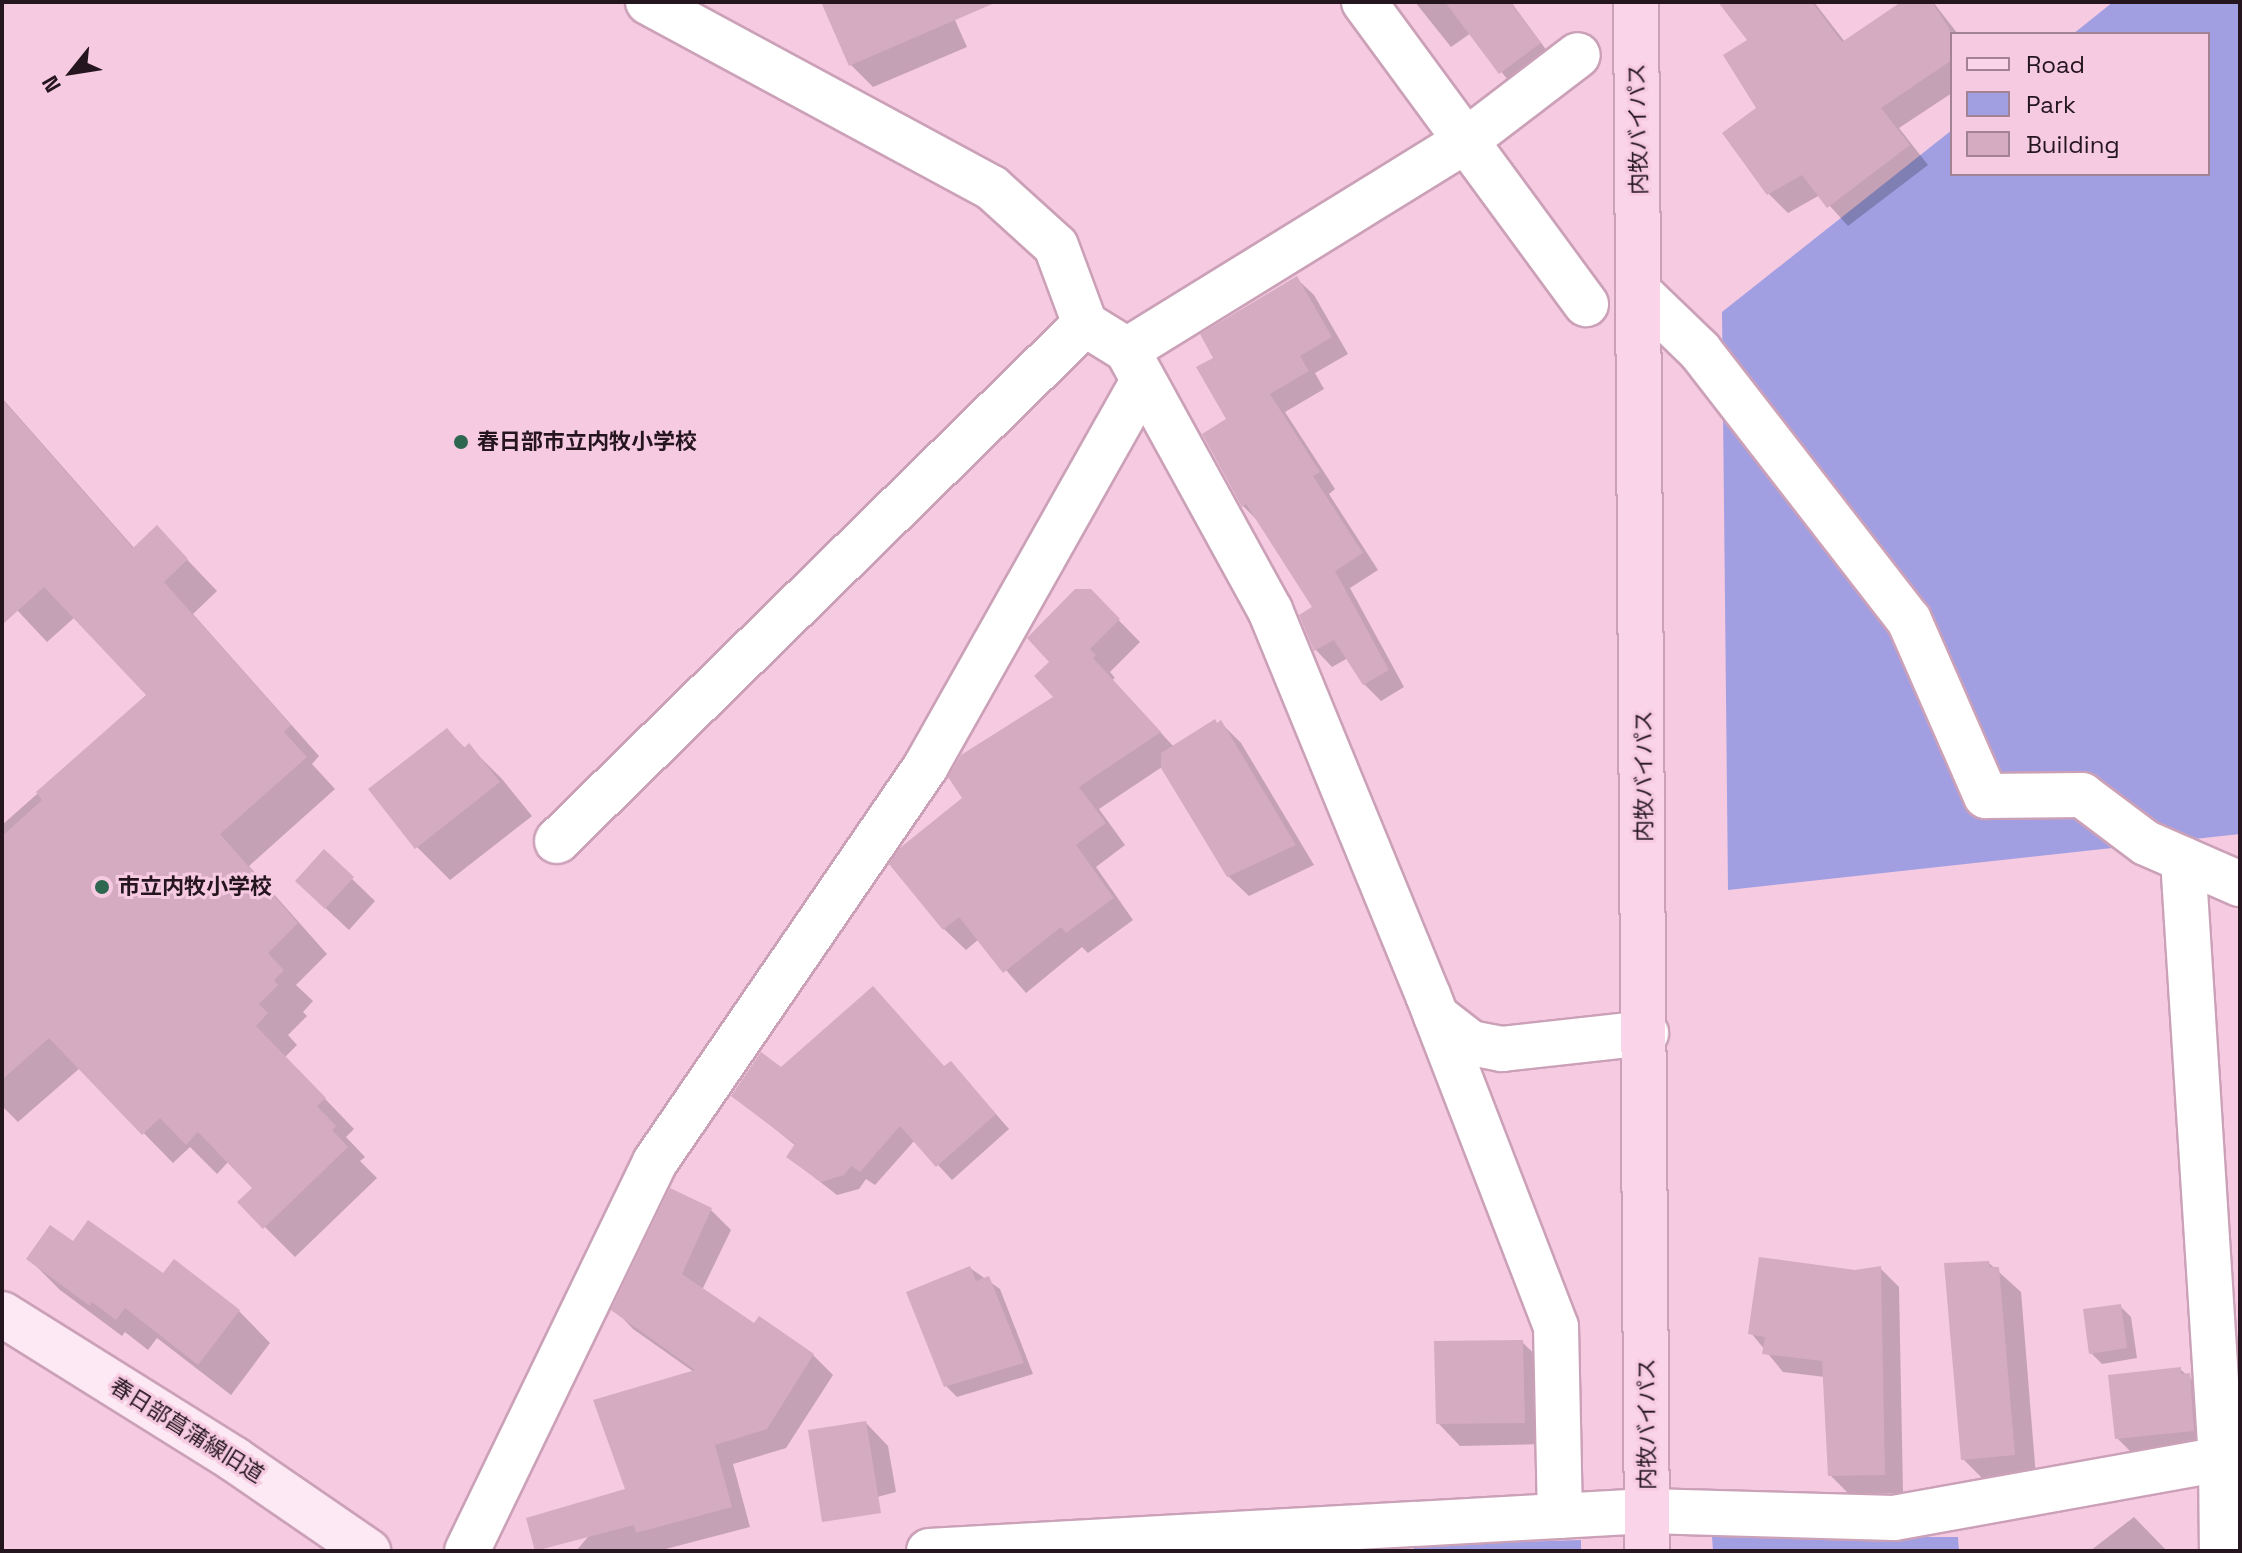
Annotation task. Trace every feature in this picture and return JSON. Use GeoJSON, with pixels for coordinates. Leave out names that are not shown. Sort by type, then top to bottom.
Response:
{"type":"FeatureCollection","features":[{"type":"Feature","properties":{"kind":"main road","name":"内牧バイパス"},"geometry":{"type":"LineString","coordinates":[[1636,2],[1646,1033],[1647,1531]]}},
{"type":"Feature","properties":{"kind":"street"},"geometry":{"type":"LineString","coordinates":[[648,2],[992,188],[1056,246],[1085,324],[1135,365],[1270,610],[1436,1016],[1556,1327],[1560,1516]]}},
{"type":"Feature","properties":{"kind":"street"},"geometry":{"type":"LineString","coordinates":[[1364,2],[1468,139],[1586,304]]}},
{"type":"Feature","properties":{"kind":"street"},"geometry":{"type":"LineString","coordinates":[[467,1551],[655,1162],[926,766],[1135,365],[1468,139],[1578,55]]}},
{"type":"Feature","properties":{"kind":"street"},"geometry":{"type":"LineString","coordinates":[[1640,293],[1700,351],[1909,620],[1986,796],[2082,795],[2146,843],[2240,884]]}},
{"type":"Feature","properties":{"kind":"street"},"geometry":{"type":"LineString","coordinates":[[557,841],[1085,324]]}},
{"type":"Feature","properties":{"kind":"street"},"geometry":{"type":"LineString","coordinates":[[2183,859],[2231,1460],[2222,1551]]}},
{"type":"Feature","properties":{"kind":"street"},"geometry":{"type":"LineString","coordinates":[[1436,1016],[1471,1043],[1502,1049],[1646,1033]]}},
{"type":"Feature","properties":{"kind":"street","name":"春日部菖蒲線旧道"},"geometry":{"type":"LineString","coordinates":[[2,1314],[234,1459],[368,1551]]}},
{"type":"Feature","properties":{"kind":"street"},"geometry":{"type":"LineString","coordinates":[[929,1551],[1560,1516],[1647,1531],[1894,1518],[2231,1460]]}},
{"type":"Feature","properties":{"kind":"green space"},"geometry":{"type":"Polygon","coordinates":[[[2113,2],[2240,2],[2240,834],[1728,890],[1722,312],[1950,132],[1950,176],[2210,176],[2210,32],[2076,32],[2113,2]]]}},
{"type":"Feature","properties":{"kind":"green space"},"geometry":{"type":"Polygon","coordinates":[[[1712,1537],[1958,1537],[1959,1551],[1713,1551],[1712,1537]]]}},
{"type":"Feature","properties":{"kind":"green space"},"geometry":{"type":"Polygon","coordinates":[[[1581,1540],[1581,1551],[1412,1551],[1416,1545],[1581,1540]]]}},
{"type":"Feature","properties":{"kind":"building"},"geometry":{"type":"Polygon","coordinates":[[[821,2],[997,2],[849,66],[821,2]]]}},
{"type":"Feature","properties":{"kind":"building"},"geometry":{"type":"Polygon","coordinates":[[[1445,2],[1510,2],[1541,43],[1499,74],[1445,2]]]}},
{"type":"Feature","properties":{"kind":"building"},"geometry":{"type":"Polygon","coordinates":[[[1718,2],[1812,2],[1842,42],[1901,2],[1932,2],[1951,32],[1950,61],[1881,108],[1910,145],[1827,208],[1802,175],[1767,195],[1722,133],[1756,108],[1723,55],[1747,40],[1718,2]]]}},
{"type":"Feature","properties":{"kind":"building"},"geometry":{"type":"Polygon","coordinates":[[[1297,276],[1332,337],[1300,356],[1309,371],[1270,394],[1320,472],[1313,476],[1363,553],[1335,571],[1389,670],[1363,685],[1334,640],[1314,651],[1299,615],[1312,607],[1246,504],[1242,507],[1202,434],[1226,419],[1196,367],[1213,358],[1200,334],[1297,276]]]}},
{"type":"Feature","properties":{"kind":"building"},"geometry":{"type":"Polygon","coordinates":[[[2,399],[133,548],[157,525],[188,559],[164,582],[291,725],[284,732],[307,757],[220,834],[298,923],[268,953],[284,970],[274,980],[278,985],[259,1004],[268,1013],[256,1026],[326,1098],[317,1106],[336,1126],[332,1130],[348,1147],[263,1229],[237,1202],[252,1188],[198,1132],[186,1145],[160,1118],[142,1135],[49,1038],[2,1080],[2,836],[42,800],[36,792],[146,695],[44,587],[2,625],[2,399]]]}},
{"type":"Feature","properties":{"kind":"building"},"geometry":{"type":"Polygon","coordinates":[[[1075,589],[1091,589],[1120,619],[1090,649],[1096,655],[1093,658],[1161,732],[1079,787],[1106,823],[1076,845],[1114,898],[1066,933],[1061,927],[1003,973],[959,917],[943,930],[889,864],[900,848],[962,798],[948,777],[961,755],[1053,697],[1034,676],[1049,662],[1027,638],[1075,589]]]}},
{"type":"Feature","properties":{"kind":"building"},"geometry":{"type":"Polygon","coordinates":[[[1215,719],[1217,723],[1221,720],[1296,845],[1227,877],[1161,768],[1161,753],[1215,719]]]}},
{"type":"Feature","properties":{"kind":"building"},"geometry":{"type":"Polygon","coordinates":[[[447,728],[464,748],[469,743],[500,782],[415,849],[368,789],[447,728]]]}},
{"type":"Feature","properties":{"kind":"building"},"geometry":{"type":"Polygon","coordinates":[[[324,849],[354,877],[325,909],[295,881],[324,849]]]}},
{"type":"Feature","properties":{"kind":"building"},"geometry":{"type":"Polygon","coordinates":[[[873,986],[944,1066],[951,1061],[996,1114],[936,1167],[900,1126],[860,1172],[851,1166],[844,1175],[821,1182],[786,1157],[795,1144],[731,1096],[761,1052],[781,1067],[873,986]]]}},
{"type":"Feature","properties":{"kind":"building"},"geometry":{"type":"Polygon","coordinates":[[[670,1188],[712,1208],[682,1274],[754,1323],[759,1316],[814,1354],[767,1429],[715,1445],[732,1507],[636,1533],[634,1525],[535,1551],[526,1518],[625,1489],[593,1400],[695,1370],[611,1310],[670,1188]]]}},
{"type":"Feature","properties":{"kind":"building"},"geometry":{"type":"Polygon","coordinates":[[[88,1220],[163,1273],[174,1259],[240,1310],[198,1365],[125,1308],[116,1320],[92,1302],[90,1306],[26,1259],[50,1225],[73,1241],[88,1220]]]}},
{"type":"Feature","properties":{"kind":"building"},"geometry":{"type":"Polygon","coordinates":[[[1759,1257],[1855,1270],[1881,1266],[1885,1475],[1828,1476],[1822,1361],[1762,1354],[1765,1337],[1748,1334],[1759,1257]]]}},
{"type":"Feature","properties":{"kind":"building"},"geometry":{"type":"Polygon","coordinates":[[[1989,1261],[1990,1267],[1999,1267],[2015,1455],[1961,1460],[1944,1263],[1989,1261]]]}},
{"type":"Feature","properties":{"kind":"building"},"geometry":{"type":"Polygon","coordinates":[[[970,1266],[976,1281],[989,1276],[1024,1363],[944,1387],[906,1292],[970,1266]]]}},
{"type":"Feature","properties":{"kind":"building"},"geometry":{"type":"Polygon","coordinates":[[[2121,1304],[2127,1348],[2089,1354],[2083,1309],[2121,1304]]]}},
{"type":"Feature","properties":{"kind":"building"},"geometry":{"type":"Polygon","coordinates":[[[1523,1340],[1525,1423],[1436,1424],[1434,1341],[1523,1340]]]}},
{"type":"Feature","properties":{"kind":"building"},"geometry":{"type":"Polygon","coordinates":[[[2181,1367],[2181,1374],[2190,1373],[2194,1431],[2115,1439],[2108,1375],[2181,1367]]]}},
{"type":"Feature","properties":{"kind":"building"},"geometry":{"type":"Polygon","coordinates":[[[866,1421],[881,1513],[822,1522],[808,1430],[866,1421]]]}},
{"type":"Feature","properties":{"kind":"place","name":"春日部市立内牧小学校"},"geometry":{"type":"Point","coordinates":[461,442]}},
{"type":"Feature","properties":{"kind":"place","name":"市立内牧小学校"},"geometry":{"type":"Point","coordinates":[102,887]}}]}
